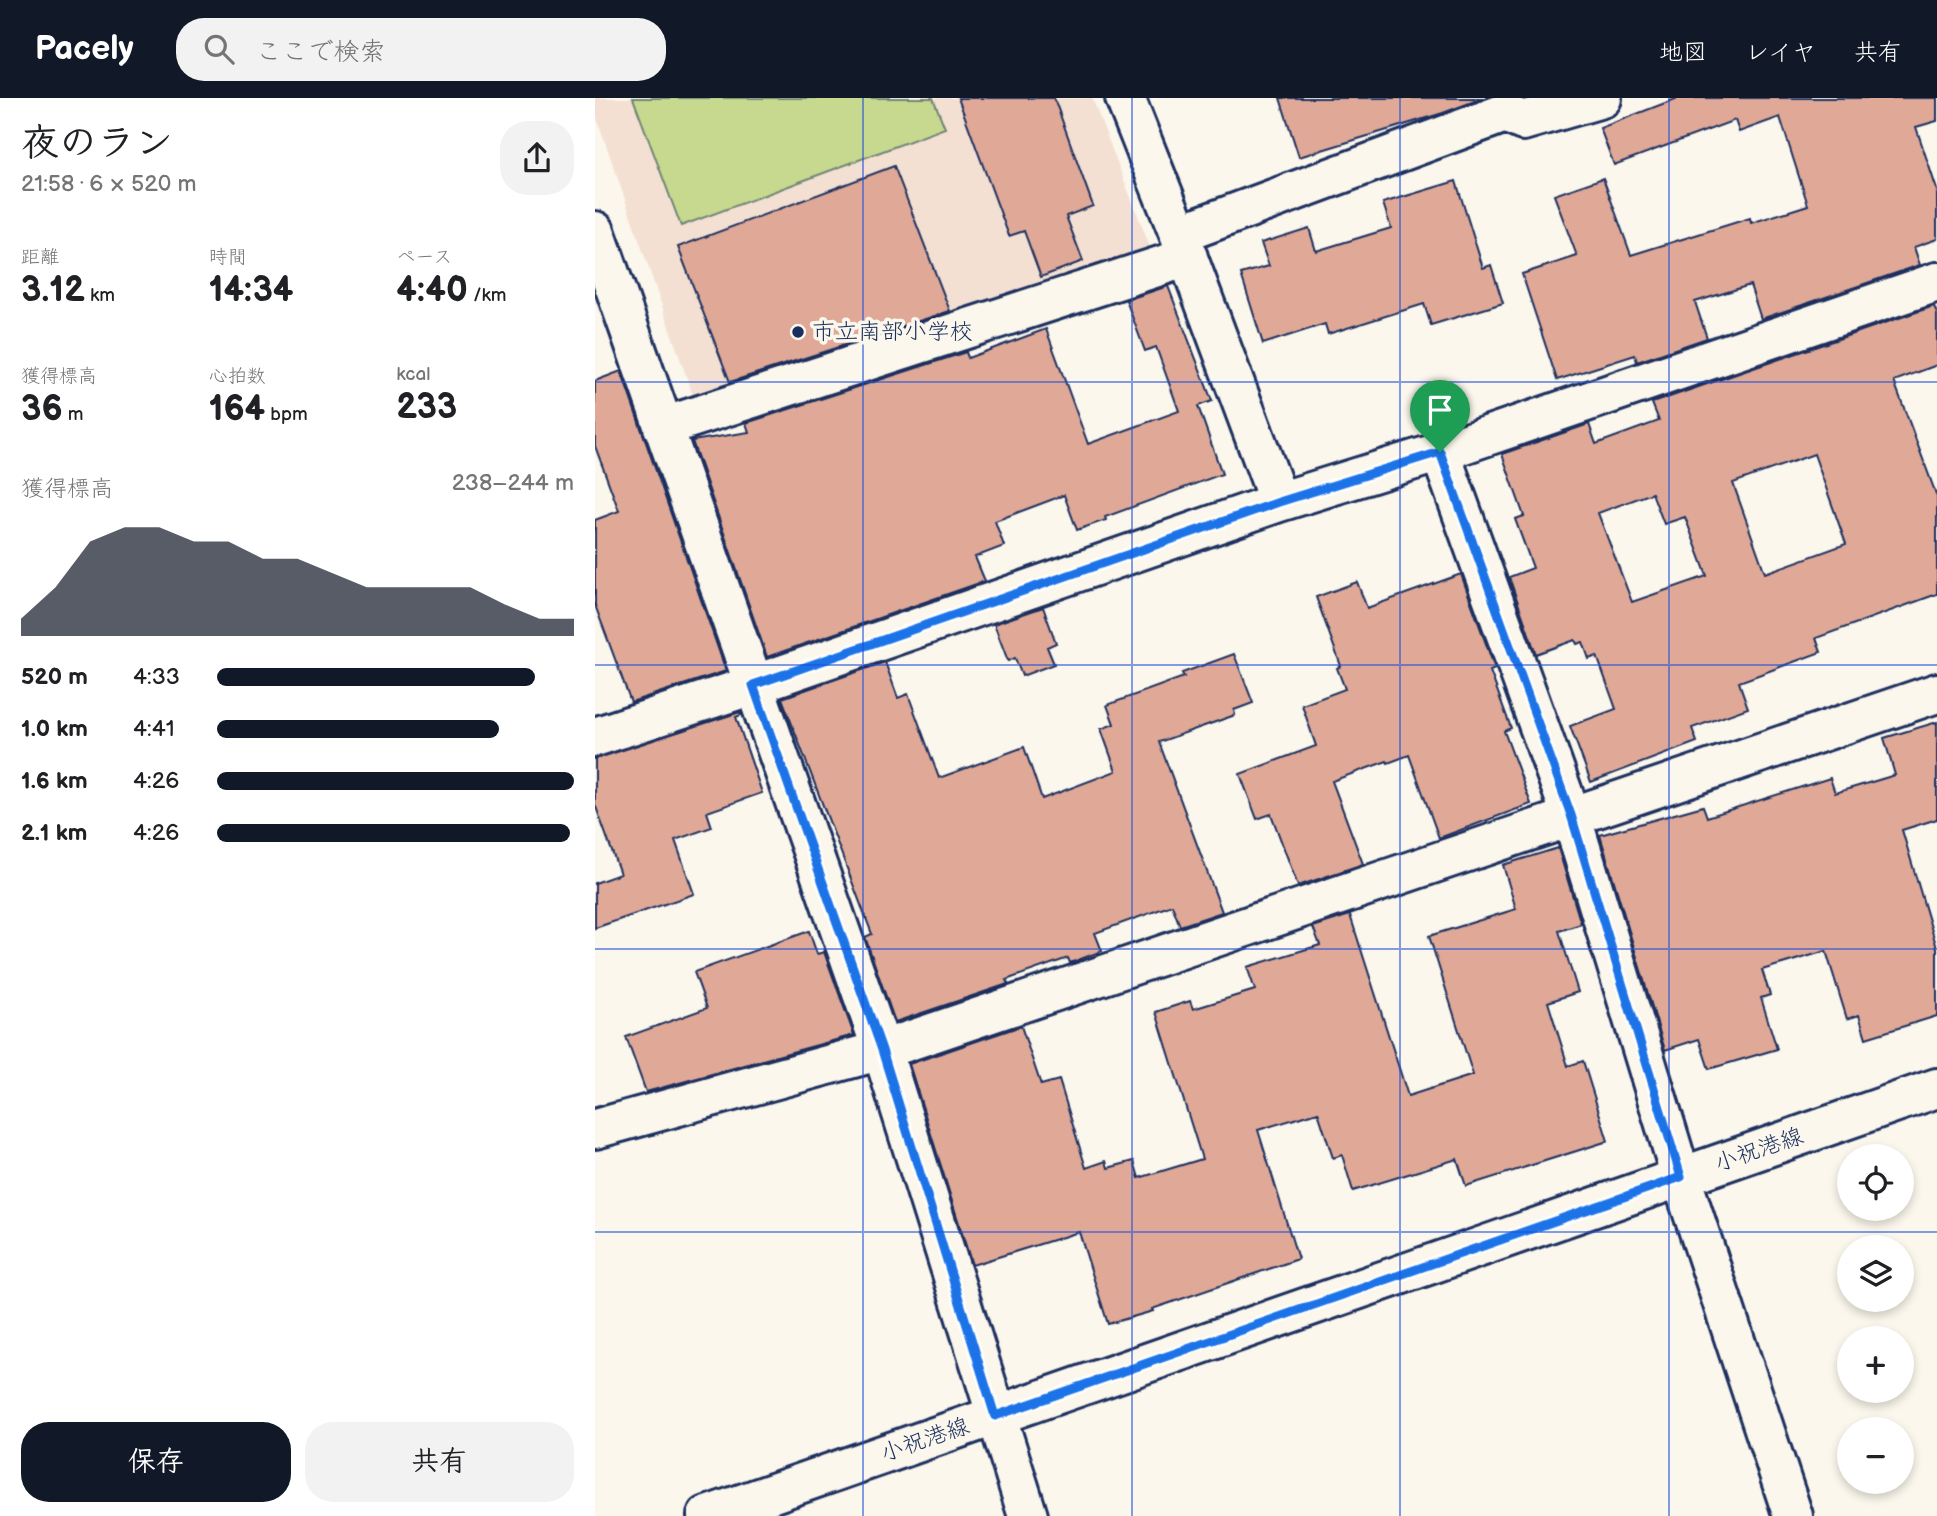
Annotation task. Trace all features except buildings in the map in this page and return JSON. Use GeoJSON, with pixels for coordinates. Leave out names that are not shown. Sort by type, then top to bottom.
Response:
{"type":"FeatureCollection","features":[{"type":"Feature","properties":{"kind":"street"},"geometry":{"type":"LineString","coordinates":[[1125,98],[1279,502]]}},
{"type":"Feature","properties":{"kind":"street"},"geometry":{"type":"LineString","coordinates":[[663,427],[1183,246],[1505,113],[1523,121],[1602,98]]}},
{"type":"Feature","properties":{"kind":"street"},"geometry":{"type":"LineString","coordinates":[[595,231],[882,1050],[1028,1516]]}},
{"type":"Feature","properties":{"kind":"street"},"geometry":{"type":"LineString","coordinates":[[595,737],[753,685],[1279,502],[1440,452],[1937,282]]}},
{"type":"Feature","properties":{"kind":"street"},"geometry":{"type":"LineString","coordinates":[[1440,452],[1571,815],[1681,1177],[1793,1516]]}},
{"type":"Feature","properties":{"kind":"street"},"geometry":{"type":"LineString","coordinates":[[595,1129],[882,1050],[1937,693]]}},
{"type":"Feature","properties":{"kind":"street","name":"小祝港線"},"geometry":{"type":"LineString","coordinates":[[707,1516],[1937,1088]]}},
{"type":"Feature","properties":{"kind":"shaded area","name":"市立南部小学校"},"geometry":{"type":"Polygon","coordinates":[[[595,98],[1092,98],[1152,252],[699,413],[595,113],[595,98]]]}},
{"type":"Feature","properties":{"kind":"green space"},"geometry":{"type":"Polygon","coordinates":[[[633,98],[933,98],[945,128],[681,226],[633,98]]]}},
{"type":"Feature","properties":{"kind":"place","name":"市立南部小学校"},"geometry":{"type":"Point","coordinates":[798,332]}},
{"type":"Feature","properties":{"kind":"route"},"geometry":{"type":"LineString","coordinates":[[1440,452],[1571,815],[1681,1177],[995,1416],[882,1050],[753,685],[1279,502],[1440,452]]}}]}
